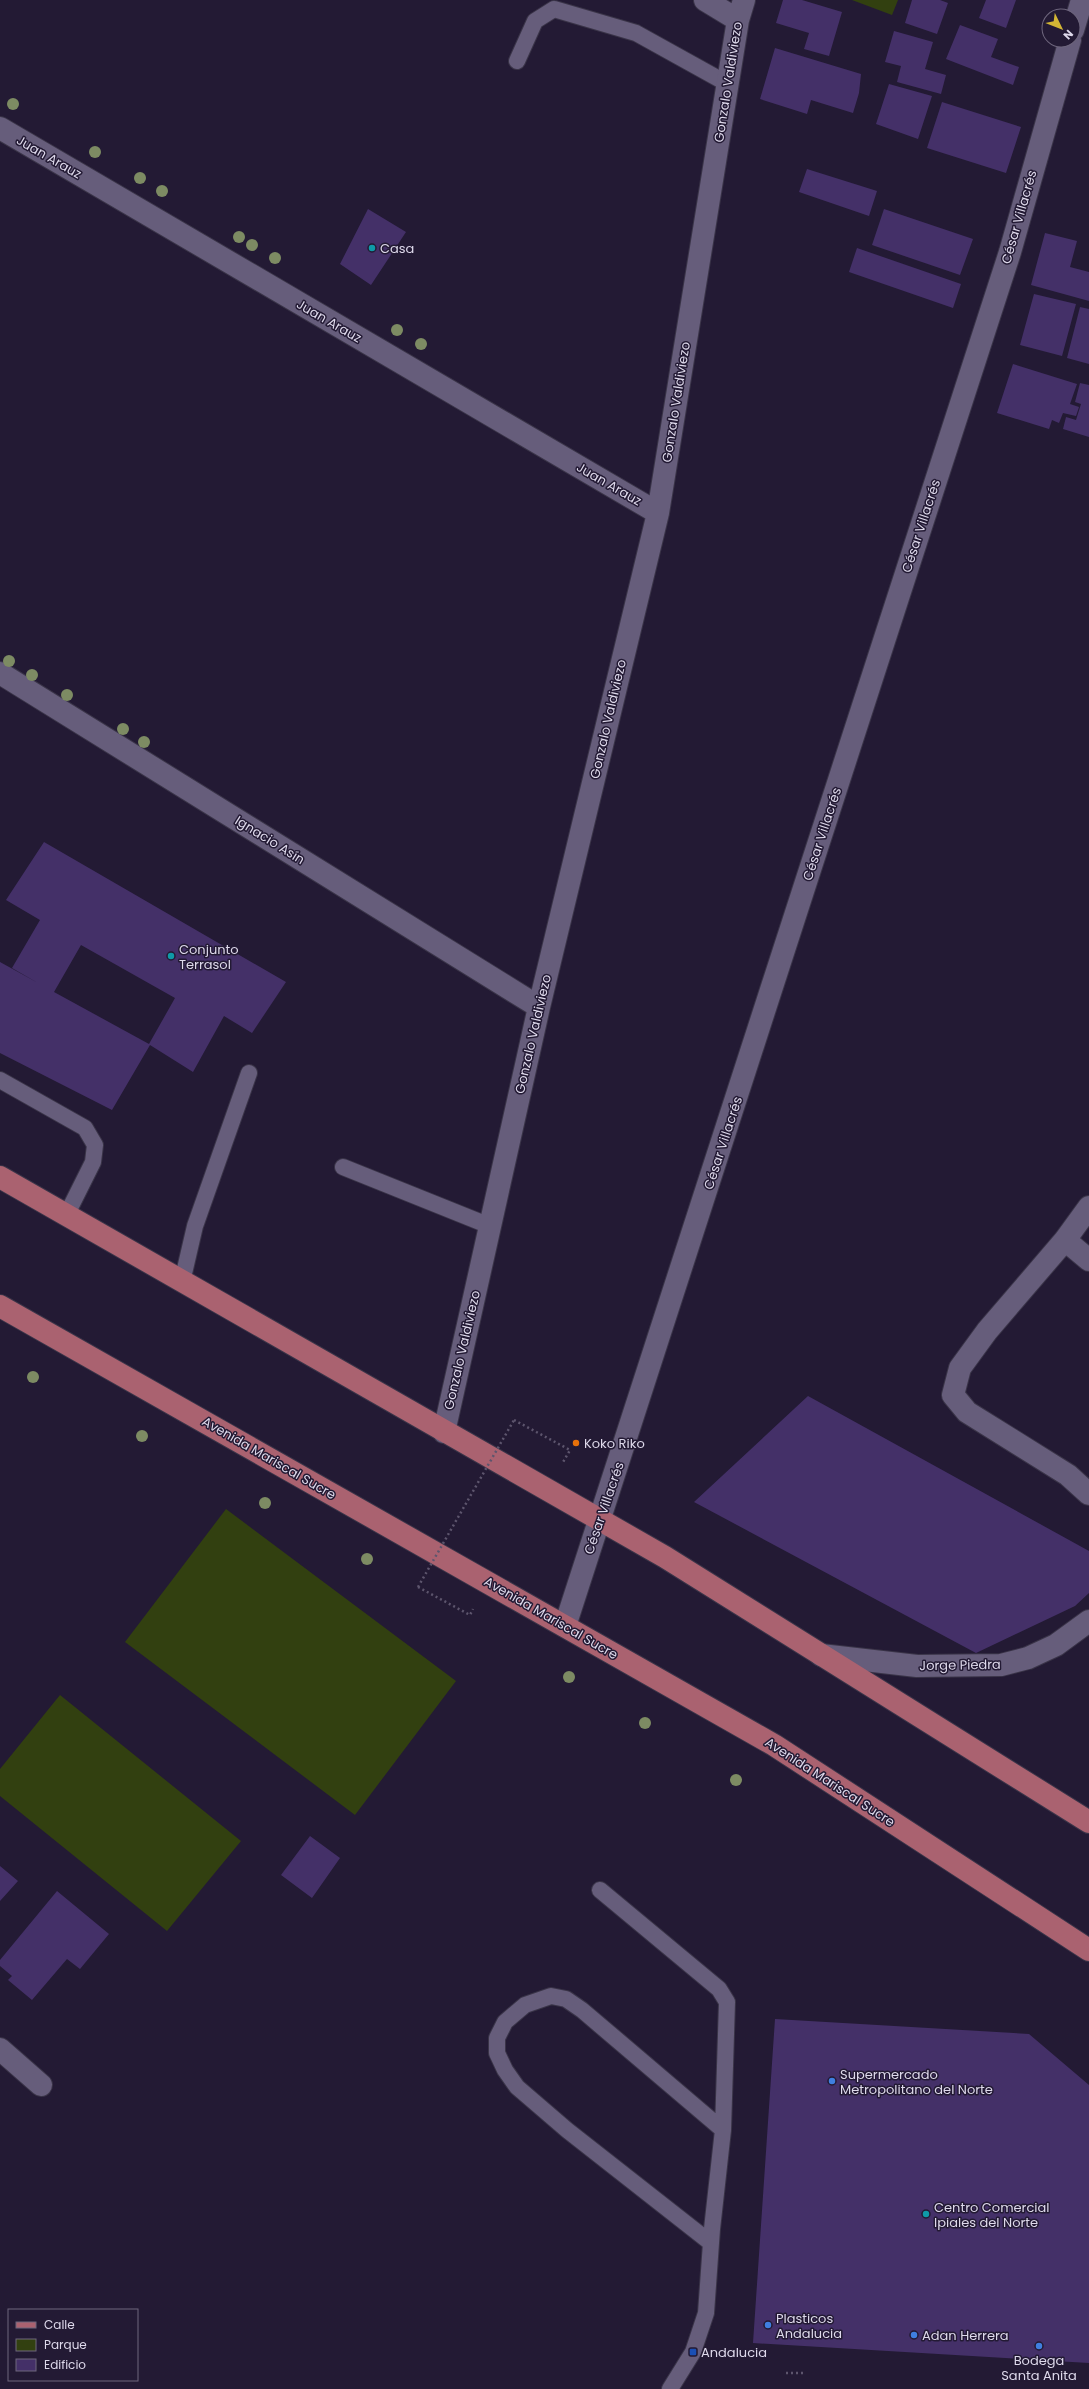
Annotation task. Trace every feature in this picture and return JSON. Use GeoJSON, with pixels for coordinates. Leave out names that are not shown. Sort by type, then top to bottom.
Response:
{"type":"FeatureCollection","features":[{"type":"Feature","properties":{"kind":"main road"},"geometry":{"type":"LineString","coordinates":[[0,1177],[444,1432],[600,1518],[1089,1822]]}},
{"type":"Feature","properties":{"kind":"main road","name":"Avenida Mariscal Sucre"},"geometry":{"type":"LineString","coordinates":[[0,1306],[774,1745],[1089,1950]]}},
{"type":"Feature","properties":{"kind":"street"},"geometry":{"type":"LineString","coordinates":[[704,0],[741,10]]}},
{"type":"Feature","properties":{"kind":"street","name":"Gonzalo Valdiviezo"},"geometry":{"type":"LineString","coordinates":[[444,1432],[539,1007],[658,512],[741,10]]}},
{"type":"Feature","properties":{"kind":"street","name":"César Villacrés"},"geometry":{"type":"LineString","coordinates":[[565,1626],[1010,252],[1068,48]]}},
{"type":"Feature","properties":{"kind":"street","name":"Juan Arauz"},"geometry":{"type":"LineString","coordinates":[[0,128],[658,512]]}},
{"type":"Feature","properties":{"kind":"street","name":"Ignacio Asín"},"geometry":{"type":"LineString","coordinates":[[0,673],[539,1007]]}},
{"type":"Feature","properties":{"kind":"street"},"geometry":{"type":"LineString","coordinates":[[1089,1207],[1065,1240],[987,1331],[960,1368],[952,1395],[967,1412],[1068,1475],[1089,1494]]}},
{"type":"Feature","properties":{"kind":"street"},"geometry":{"type":"LineString","coordinates":[[1065,1240],[1089,1260]]}},
{"type":"Feature","properties":{"kind":"street","name":"Jorge Piedra"},"geometry":{"type":"LineString","coordinates":[[821,1655],[917,1666],[1001,1665],[1028,1658],[1056,1645],[1089,1621]]}},
{"type":"Feature","properties":{"kind":"street"},"geometry":{"type":"LineString","coordinates":[[0,2049],[41,2085]]}},
{"type":"Feature","properties":{"kind":"lane"},"geometry":{"type":"LineString","coordinates":[[517,61],[535,21],[554,9],[636,33],[728,84]]}},
{"type":"Feature","properties":{"kind":"lane"},"geometry":{"type":"LineString","coordinates":[[182,1282],[195,1226],[249,1073]]}},
{"type":"Feature","properties":{"kind":"lane"},"geometry":{"type":"LineString","coordinates":[[0,1080],[85,1128],[95,1145],[93,1162],[66,1216]]}},
{"type":"Feature","properties":{"kind":"lane"},"geometry":{"type":"LineString","coordinates":[[343,1167],[490,1226]]}},
{"type":"Feature","properties":{"kind":"lane"},"geometry":{"type":"LineString","coordinates":[[600,1890],[719,1989],[727,2002],[723,2130],[710,2243],[706,2313],[693,2352],[670,2389]]}},
{"type":"Feature","properties":{"kind":"lane"},"geometry":{"type":"LineString","coordinates":[[710,2243],[567,2130],[517,2087],[497,2053],[497,2038],[505,2022],[525,2005],[551,1996],[566,1999],[582,2010],[723,2130]]}},
{"type":"Feature","properties":{"kind":"path"},"geometry":{"type":"LineString","coordinates":[[470,1615],[418,1587],[514,1420],[570,1450]]}},
{"type":"Feature","properties":{"kind":"path"},"geometry":{"type":"LineString","coordinates":[[786,2373],[806,2373]]}},
{"type":"Feature","properties":{"kind":"green space"},"geometry":{"type":"Polygon","coordinates":[[[852,0],[898,0],[892,15],[852,0]]]}},
{"type":"Feature","properties":{"kind":"green space"},"geometry":{"type":"Polygon","coordinates":[[[226,1509],[456,1681],[355,1815],[125,1642],[226,1509]]]}},
{"type":"Feature","properties":{"kind":"green space"},"geometry":{"type":"Polygon","coordinates":[[[60,1695],[241,1841],[167,1931],[0,1796],[0,1769],[60,1695]]]}},
{"type":"Feature","properties":{"kind":"building"},"geometry":{"type":"Polygon","coordinates":[[[783,0],[802,0],[842,12],[829,56],[804,49],[809,33],[776,23],[783,0]]]}},
{"type":"Feature","properties":{"kind":"building"},"geometry":{"type":"Polygon","coordinates":[[[912,0],[940,0],[948,3],[937,34],[905,23],[912,0]]]}},
{"type":"Feature","properties":{"kind":"building"},"geometry":{"type":"Polygon","coordinates":[[[986,0],[1016,0],[1006,28],[979,18],[986,0]]]}},
{"type":"Feature","properties":{"kind":"building"},"geometry":{"type":"Polygon","coordinates":[[[960,25],[998,39],[991,57],[1019,67],[1013,85],[946,59],[960,25]]]}},
{"type":"Feature","properties":{"kind":"building"},"geometry":{"type":"Polygon","coordinates":[[[894,31],[933,42],[925,69],[946,75],[941,94],[897,82],[901,66],[885,62],[894,31]]]}},
{"type":"Feature","properties":{"kind":"building"},"geometry":{"type":"Polygon","coordinates":[[[775,48],[861,74],[859,93],[853,113],[811,100],[807,114],[760,99],[775,48]]]}},
{"type":"Feature","properties":{"kind":"building"},"geometry":{"type":"Polygon","coordinates":[[[889,84],[932,96],[918,139],[876,124],[889,84]]]}},
{"type":"Feature","properties":{"kind":"building"},"geometry":{"type":"Polygon","coordinates":[[[942,102],[1021,127],[1006,173],[927,148],[942,102]]]}},
{"type":"Feature","properties":{"kind":"building"},"geometry":{"type":"Polygon","coordinates":[[[807,169],[877,191],[869,216],[799,192],[807,169]]]}},
{"type":"Feature","properties":{"kind":"building","name":"Casa"},"geometry":{"type":"Polygon","coordinates":[[[368,209],[406,232],[371,285],[340,264],[368,209]]]}},
{"type":"Feature","properties":{"kind":"building"},"geometry":{"type":"Polygon","coordinates":[[[884,209],[973,239],[960,275],[872,245],[884,209]]]}},
{"type":"Feature","properties":{"kind":"building"},"geometry":{"type":"Polygon","coordinates":[[[1045,233],[1077,241],[1070,267],[1089,272],[1089,301],[1031,285],[1045,233]]]}},
{"type":"Feature","properties":{"kind":"building"},"geometry":{"type":"Polygon","coordinates":[[[857,248],[961,284],[953,308],[849,272],[857,248]]]}},
{"type":"Feature","properties":{"kind":"building"},"geometry":{"type":"Polygon","coordinates":[[[1034,294],[1076,304],[1062,356],[1020,345],[1034,294]]]}},
{"type":"Feature","properties":{"kind":"building"},"geometry":{"type":"Polygon","coordinates":[[[1080,307],[1089,309],[1089,364],[1067,358],[1080,307]]]}},
{"type":"Feature","properties":{"kind":"building"},"geometry":{"type":"Polygon","coordinates":[[[1013,364],[1077,384],[1070,404],[1079,407],[1076,416],[1063,413],[1059,423],[1052,420],[1049,429],[997,413],[1013,364]]]}},
{"type":"Feature","properties":{"kind":"building"},"geometry":{"type":"Polygon","coordinates":[[[1080,383],[1089,385],[1089,437],[1063,429],[1066,417],[1076,420],[1081,404],[1075,402],[1080,383]]]}},
{"type":"Feature","properties":{"kind":"building","name":"Conjunto Terrasol"},"geometry":{"type":"Polygon","coordinates":[[[44,842],[286,982],[252,1033],[224,1016],[193,1072],[150,1045],[112,1110],[0,1053],[0,962],[38,983],[12,968],[40,920],[6,900],[44,842]],[[81,945],[54,992],[149,1044],[175,998],[81,945]]]}},
{"type":"Feature","properties":{"kind":"building"},"geometry":{"type":"Polygon","coordinates":[[[808,1396],[1089,1551],[1089,1593],[1075,1606],[976,1653],[694,1502],[808,1396]]]}},
{"type":"Feature","properties":{"kind":"building"},"geometry":{"type":"Polygon","coordinates":[[[310,1836],[340,1858],[312,1898],[281,1875],[310,1836]]]}},
{"type":"Feature","properties":{"kind":"building"},"geometry":{"type":"Polygon","coordinates":[[[0,1866],[18,1881],[0,1901],[0,1866]]]}},
{"type":"Feature","properties":{"kind":"building"},"geometry":{"type":"Polygon","coordinates":[[[57,1891],[109,1934],[80,1969],[67,1959],[32,2000],[8,1980],[12,1976],[0,1966],[0,1960],[57,1891]]]}},
{"type":"Feature","properties":{"kind":"building","name":"Centro Comercial Ipiales del Norte"},"geometry":{"type":"Polygon","coordinates":[[[775,2019],[1029,2034],[1089,2085],[1089,2363],[753,2343],[775,2019]]]}},
{"type":"Feature","properties":{"kind":"place","name":"Casa"},"geometry":{"type":"Point","coordinates":[372,248]}},
{"type":"Feature","properties":{"kind":"place","name":"Conjunto Terrasol"},"geometry":{"type":"Point","coordinates":[171,956]}},
{"type":"Feature","properties":{"kind":"place","name":"Koko Riko"},"geometry":{"type":"Point","coordinates":[576,1443]}},
{"type":"Feature","properties":{"kind":"place","name":"Supermercado Metropolitano del Norte"},"geometry":{"type":"Point","coordinates":[832,2081]}},
{"type":"Feature","properties":{"kind":"place","name":"Centro Comercial Ipiales del Norte"},"geometry":{"type":"Point","coordinates":[926,2214]}},
{"type":"Feature","properties":{"kind":"place","name":"Plasticos Andalucia"},"geometry":{"type":"Point","coordinates":[768,2325]}},
{"type":"Feature","properties":{"kind":"place","name":"Adan Herrera"},"geometry":{"type":"Point","coordinates":[914,2335]}},
{"type":"Feature","properties":{"kind":"place","name":"Bodega Santa Anita"},"geometry":{"type":"Point","coordinates":[1039,2346]}},
{"type":"Feature","properties":{"kind":"place","name":"Andalucia"},"geometry":{"type":"Point","coordinates":[693,2352]}}]}
